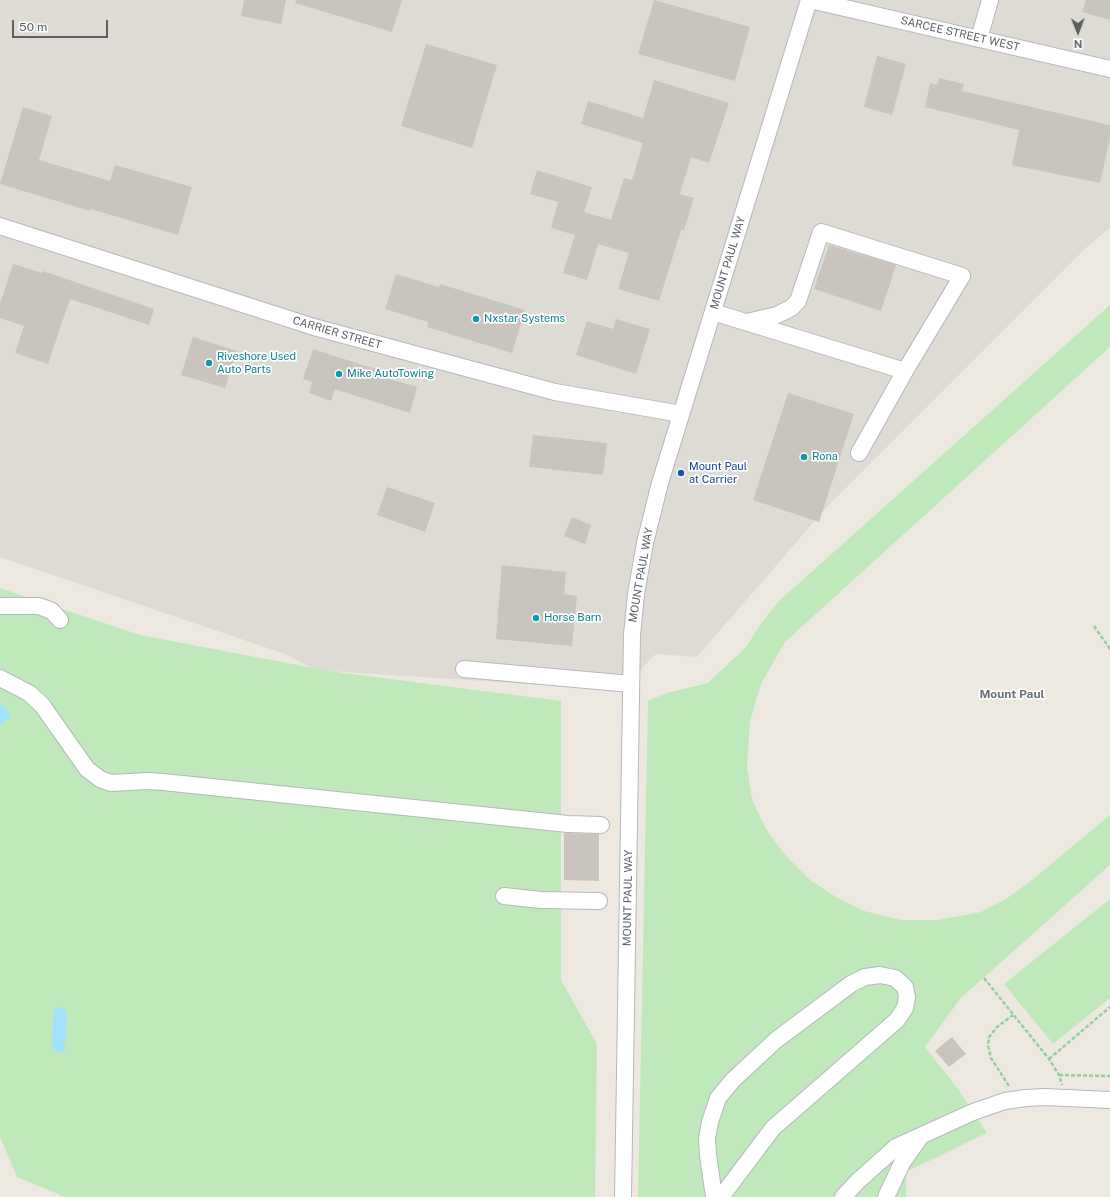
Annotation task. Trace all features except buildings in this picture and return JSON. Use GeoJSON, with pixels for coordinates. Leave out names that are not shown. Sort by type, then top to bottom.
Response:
{"type":"FeatureCollection","features":[{"type":"Feature","properties":{"kind":"street","name":"SARCEE STREET WEST"},"geometry":{"type":"LineString","coordinates":[[810,0],[1110,69]]}},
{"type":"Feature","properties":{"kind":"street","name":"MOUNT PAUL WAY"},"geometry":{"type":"LineString","coordinates":[[623,1197],[631,684],[634,614],[645,543],[660,482],[810,0]]}},
{"type":"Feature","properties":{"kind":"street"},"geometry":{"type":"LineString","coordinates":[[979,39],[990,0]]}},
{"type":"Feature","properties":{"kind":"street","name":"CARRIER STREET"},"geometry":{"type":"LineString","coordinates":[[0,226],[314,327],[555,392],[681,414]]}},
{"type":"Feature","properties":{"kind":"street"},"geometry":{"type":"LineString","coordinates":[[748,322],[777,315],[791,308],[798,301],[821,232],[962,276],[905,371],[859,453]]}},
{"type":"Feature","properties":{"kind":"street"},"geometry":{"type":"LineString","coordinates":[[713,312],[905,371]]}},
{"type":"Feature","properties":{"kind":"street"},"geometry":{"type":"LineString","coordinates":[[0,606],[39,606],[52,611],[60,620]]}},
{"type":"Feature","properties":{"kind":"street"},"geometry":{"type":"LineString","coordinates":[[464,669],[631,684]]}},
{"type":"Feature","properties":{"kind":"street"},"geometry":{"type":"LineString","coordinates":[[0,678],[29,693],[42,705],[87,769],[100,779],[111,784],[148,781],[163,782],[568,824],[601,825]]}},
{"type":"Feature","properties":{"kind":"street"},"geometry":{"type":"LineString","coordinates":[[504,896],[541,900],[599,901]]}},
{"type":"Feature","properties":{"kind":"street"},"geometry":{"type":"LineString","coordinates":[[714,1197],[707,1138],[710,1122],[718,1098],[732,1080],[776,1040],[851,984],[865,977],[880,975],[895,978],[905,987],[907,997],[905,1008],[896,1020],[773,1128],[721,1197]]}},
{"type":"Feature","properties":{"kind":"street"},"geometry":{"type":"LineString","coordinates":[[843,1197],[858,1181],[896,1147],[973,1112],[1005,1101],[1016,1099],[1062,1098],[1110,1100]]}},
{"type":"Feature","properties":{"kind":"street"},"geometry":{"type":"LineString","coordinates":[[886,1197],[902,1163],[922,1135]]}},
{"type":"Feature","properties":{"kind":"path"},"geometry":{"type":"LineString","coordinates":[[1094,626],[1110,649]]}},
{"type":"Feature","properties":{"kind":"path"},"geometry":{"type":"LineString","coordinates":[[984,978],[1049,1059],[1059,1075],[1062,1087],[1062,1098]]}},
{"type":"Feature","properties":{"kind":"path"},"geometry":{"type":"LineString","coordinates":[[1049,1059],[1110,1007]]}},
{"type":"Feature","properties":{"kind":"path"},"geometry":{"type":"LineString","coordinates":[[1013,1014],[997,1027],[989,1037],[988,1046],[991,1058],[1016,1099]]}},
{"type":"Feature","properties":{"kind":"path"},"geometry":{"type":"LineString","coordinates":[[1059,1075],[1110,1076]]}},
{"type":"Feature","properties":{"kind":"shaded area"},"geometry":{"type":"Polygon","coordinates":[[[0,0],[1110,0],[1110,228],[1088,246],[825,509],[697,657],[656,654],[631,679],[605,689],[315,670],[285,654],[0,557],[0,0]]]}},
{"type":"Feature","properties":{"kind":"green space"},"geometry":{"type":"Polygon","coordinates":[[[1110,305],[1110,347],[785,642],[761,684],[750,721],[747,767],[752,799],[766,829],[785,855],[810,880],[836,897],[864,911],[901,920],[938,920],[981,912],[1006,899],[1031,881],[1110,815],[1110,865],[961,998],[925,1047],[958,1089],[987,1133],[906,1172],[906,1197],[638,1197],[648,701],[667,693],[708,683],[746,647],[762,622],[779,601],[1110,305]]]}},
{"type":"Feature","properties":{"kind":"green space"},"geometry":{"type":"Polygon","coordinates":[[[0,588],[140,635],[329,671],[561,701],[561,980],[597,1044],[595,1197],[65,1197],[17,1177],[0,1137],[0,588]]]}},
{"type":"Feature","properties":{"kind":"green space"},"geometry":{"type":"Polygon","coordinates":[[[1110,899],[1110,998],[1053,1044],[1004,984],[1110,899]]]}},
{"type":"Feature","properties":{"kind":"water"},"geometry":{"type":"Polygon","coordinates":[[[0,704],[7,710],[10,718],[0,724],[0,704]]]}},
{"type":"Feature","properties":{"kind":"water"},"geometry":{"type":"Polygon","coordinates":[[[58,1007],[64,1008],[67,1014],[64,1052],[59,1053],[53,1048],[52,1038],[54,1010],[58,1007]]]}},
{"type":"Feature","properties":{"kind":"place","name":"Nxstar Systems"},"geometry":{"type":"Point","coordinates":[476,319]}},
{"type":"Feature","properties":{"kind":"place","name":"Riveshore Used Auto Parts"},"geometry":{"type":"Point","coordinates":[209,363]}},
{"type":"Feature","properties":{"kind":"place","name":"Mike AutoTowing"},"geometry":{"type":"Point","coordinates":[339,374]}},
{"type":"Feature","properties":{"kind":"place","name":"Rona"},"geometry":{"type":"Point","coordinates":[804,457]}},
{"type":"Feature","properties":{"kind":"place","name":"Mount Paul at Carrier"},"geometry":{"type":"Point","coordinates":[681,473]}},
{"type":"Feature","properties":{"kind":"place","name":"Horse Barn"},"geometry":{"type":"Point","coordinates":[536,618]}},
{"type":"Feature","properties":{"kind":"district","name":"Mount Paul"},"geometry":{"type":"Point","coordinates":[1012,694]}}]}
